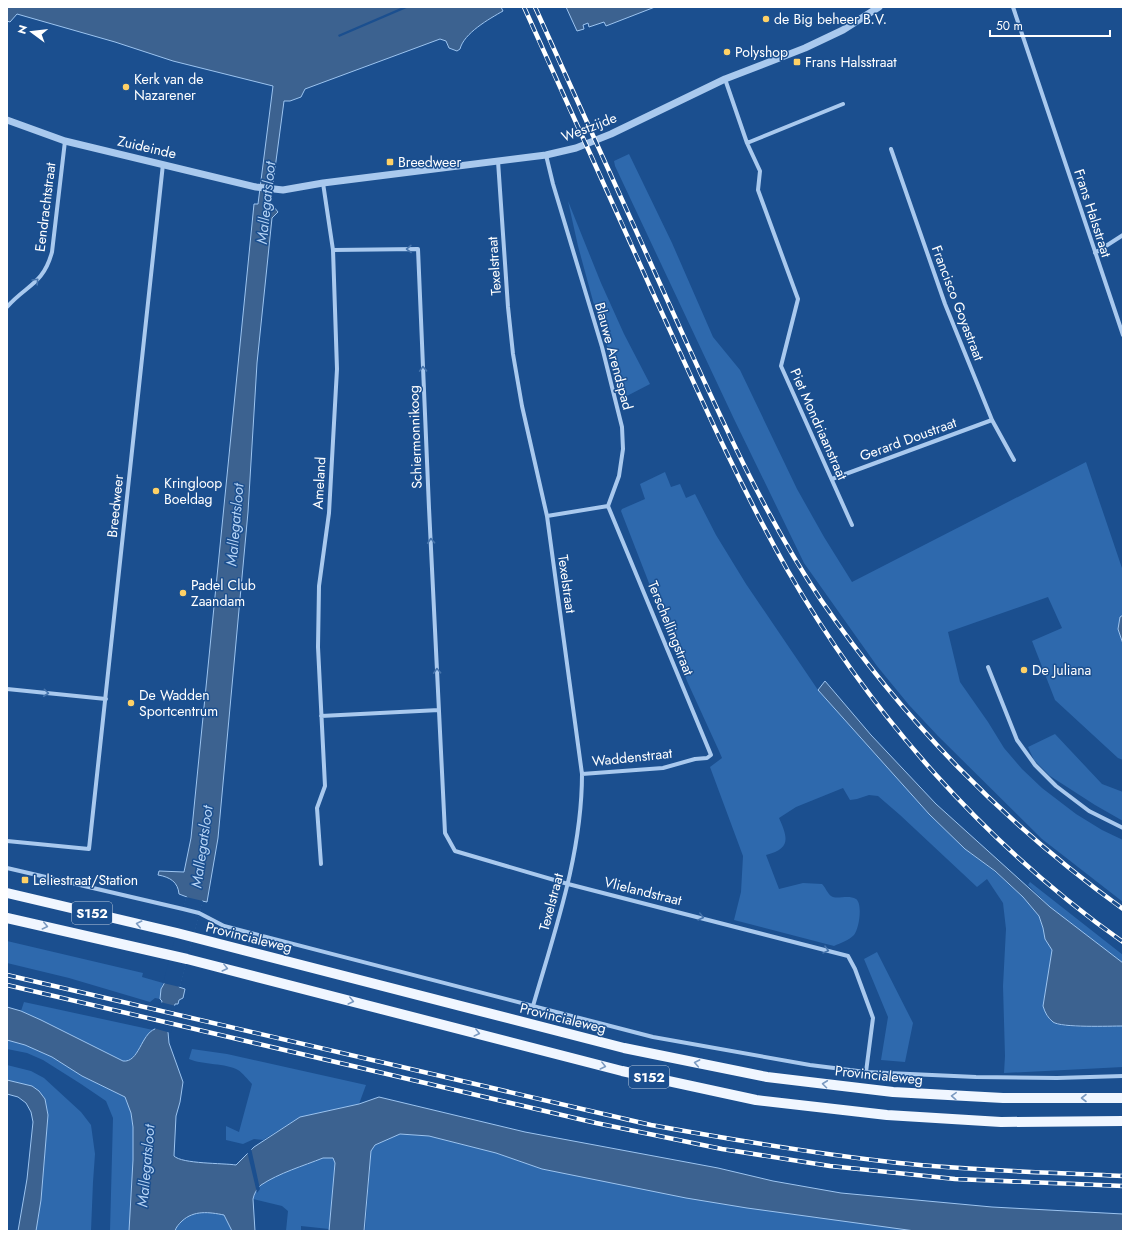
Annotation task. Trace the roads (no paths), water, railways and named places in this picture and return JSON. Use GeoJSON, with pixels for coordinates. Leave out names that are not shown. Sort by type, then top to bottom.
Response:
{"type":"FeatureCollection","features":[{"type":"Feature","properties":{"kind":"main road","name":"Provincialeweg"},"geometry":{"type":"LineString","coordinates":[[7,893],[193,937],[624,1048],[767,1077],[893,1092],[1002,1098],[1123,1098]]}},
{"type":"Feature","properties":{"kind":"main road","name":"S152"},"geometry":{"type":"LineString","coordinates":[[7,918],[171,955],[622,1071],[756,1100],[887,1115],[1001,1122],[1123,1121]]}},
{"type":"Feature","properties":{"kind":"street","name":"Westzijde"},"geometry":{"type":"LineString","coordinates":[[283,190],[323,183],[546,155],[576,148],[611,134],[725,79],[805,48],[843,30],[879,7]]}},
{"type":"Feature","properties":{"kind":"street","name":"Frans Halsstraat"},"geometry":{"type":"LineString","coordinates":[[1013,7],[1123,335]]}},
{"type":"Feature","properties":{"kind":"street","name":"Piet Mondriaanstraat"},"geometry":{"type":"LineString","coordinates":[[725,79],[747,143],[760,171],[758,190],[798,299],[782,366],[852,525]]}},
{"type":"Feature","properties":{"kind":"street"},"geometry":{"type":"LineString","coordinates":[[747,143],[843,104]]}},
{"type":"Feature","properties":{"kind":"street","name":"Zuideinde"},"geometry":{"type":"LineString","coordinates":[[7,120],[65,141],[256,186],[283,190]]}},
{"type":"Feature","properties":{"kind":"street","name":"Eendrachtstraat"},"geometry":{"type":"LineString","coordinates":[[7,307],[32,286],[41,276],[48,264],[52,252],[65,141]]}},
{"type":"Feature","properties":{"kind":"street","name":"Francisco Goyastraat"},"geometry":{"type":"LineString","coordinates":[[891,149],[936,280],[992,420],[1014,460]]}},
{"type":"Feature","properties":{"kind":"street","name":"Blauwe Arendspad"},"geometry":{"type":"LineString","coordinates":[[546,155],[553,184],[602,347],[622,427],[623,449],[619,476],[608,506]]}},
{"type":"Feature","properties":{"kind":"street","name":"Texelstraat"},"geometry":{"type":"LineString","coordinates":[[498,161],[508,307],[513,354],[522,406],[547,516],[582,774],[582,800],[576,846],[568,884],[533,1006]]}},
{"type":"Feature","properties":{"kind":"street","name":"Breedweer"},"geometry":{"type":"LineString","coordinates":[[7,841],[89,849],[163,164]]}},
{"type":"Feature","properties":{"kind":"street","name":"Ameland"},"geometry":{"type":"LineString","coordinates":[[321,864],[317,808],[324,786],[318,647],[319,586],[329,513],[337,369],[333,250],[323,183]]}},
{"type":"Feature","properties":{"kind":"street"},"geometry":{"type":"LineString","coordinates":[[1095,253],[1123,236]]}},
{"type":"Feature","properties":{"kind":"street","name":"Schiermonnikoog"},"geometry":{"type":"LineString","coordinates":[[333,250],[418,249],[439,710]]}},
{"type":"Feature","properties":{"kind":"street","name":"Gerard Doustraat"},"geometry":{"type":"LineString","coordinates":[[832,479],[992,420]]}},
{"type":"Feature","properties":{"kind":"street"},"geometry":{"type":"LineString","coordinates":[[547,516],[608,506]]}},
{"type":"Feature","properties":{"kind":"street","name":"Terschellingstraat"},"geometry":{"type":"LineString","coordinates":[[608,506],[711,755],[707,758]]}},
{"type":"Feature","properties":{"kind":"street"},"geometry":{"type":"LineString","coordinates":[[988,667],[1017,740],[1035,765],[1056,786],[1089,811],[1123,828]]}},
{"type":"Feature","properties":{"kind":"street"},"geometry":{"type":"LineString","coordinates":[[7,689],[106,699]]}},
{"type":"Feature","properties":{"kind":"street"},"geometry":{"type":"LineString","coordinates":[[321,716],[439,710]]}},
{"type":"Feature","properties":{"kind":"street","name":"Vlielandstraat"},"geometry":{"type":"LineString","coordinates":[[439,710],[445,833],[455,851],[568,884],[848,956],[855,969],[873,1018],[866,1072]]}},
{"type":"Feature","properties":{"kind":"street","name":"Waddenstraat"},"geometry":{"type":"LineString","coordinates":[[582,774],[663,768],[695,759],[707,758]]}},
{"type":"Feature","properties":{"kind":"street","name":"Provincialeweg"},"geometry":{"type":"LineString","coordinates":[[7,868],[199,913],[224,926],[653,1037],[810,1065],[866,1072],[976,1077],[1057,1078],[1123,1076]]}},
{"type":"Feature","properties":{"kind":"water","name":"Mallegatsloot"},"geometry":{"type":"Polygon","coordinates":[[[7,7],[501,7],[503,11],[484,22],[466,37],[460,49],[457,51],[449,48],[446,41],[440,39],[305,89],[301,97],[290,101],[284,101],[270,206],[274,207],[278,212],[272,218],[257,363],[248,512],[218,838],[207,902],[202,901],[179,987],[185,989],[183,998],[179,1000],[178,1004],[175,1004],[168,1032],[169,1043],[183,1082],[176,1116],[174,1156],[178,1159],[194,1162],[236,1165],[254,1147],[300,1117],[359,1104],[379,1097],[525,1132],[718,1168],[773,1181],[841,1193],[992,1207],[1123,1214],[1123,1231],[915,1231],[686,1198],[542,1169],[496,1153],[429,1136],[400,1134],[375,1145],[371,1151],[364,1231],[329,1231],[335,1163],[333,1158],[323,1158],[283,1173],[260,1186],[253,1199],[255,1231],[232,1231],[224,1215],[197,1213],[182,1221],[175,1231],[129,1231],[133,1160],[133,1127],[131,1113],[125,1097],[82,1076],[52,1057],[25,1045],[7,1040],[7,1007],[21,1011],[41,1020],[123,1061],[133,1058],[146,1036],[155,1029],[162,1001],[160,999],[161,989],[165,982],[187,897],[179,894],[177,886],[173,881],[158,875],[159,871],[184,872],[191,838],[254,204],[258,204],[273,86],[173,61],[115,42],[17,14],[10,22],[7,21],[7,7]]]}},
{"type":"Feature","properties":{"kind":"water"},"geometry":{"type":"Polygon","coordinates":[[[566,7],[655,7],[606,26],[604,22],[589,27],[588,23],[583,25],[584,29],[577,31],[566,7]]]}},
{"type":"Feature","properties":{"kind":"water"},"geometry":{"type":"Polygon","coordinates":[[[1123,615],[1123,644],[1118,629],[1120,617],[1123,615]]]}},
{"type":"Feature","properties":{"kind":"water"},"geometry":{"type":"Polygon","coordinates":[[[825,681],[871,735],[936,804],[1050,907],[1123,963],[1123,1026],[1065,1025],[1053,1022],[1050,1019],[1043,1006],[1052,950],[1045,939],[1039,916],[1023,897],[995,871],[965,849],[929,814],[818,690],[825,681]]]}},
{"type":"Feature","properties":{"kind":"water"},"geometry":{"type":"Polygon","coordinates":[[[7,1080],[32,1086],[39,1091],[45,1099],[48,1115],[41,1200],[36,1231],[18,1231],[27,1179],[33,1122],[31,1112],[26,1103],[18,1097],[7,1094],[7,1080]]]}},
{"type":"Feature","properties":{"kind":"railway"},"geometry":{"type":"LineString","coordinates":[[524,7],[717,432],[769,537],[821,624],[856,676],[895,726],[936,774],[979,820],[1025,864],[1073,904],[1123,942]]}},
{"type":"Feature","properties":{"kind":"railway"},"geometry":{"type":"LineString","coordinates":[[535,7],[684,337],[747,472],[782,537],[821,600],[853,645],[887,688],[958,768],[1037,841],[1079,876],[1123,909]]}},
{"type":"Feature","properties":{"kind":"railway"},"geometry":{"type":"LineString","coordinates":[[7,975],[651,1125],[775,1146],[899,1163],[983,1170],[1123,1176]]}},
{"type":"Feature","properties":{"kind":"railway"},"geometry":{"type":"LineString","coordinates":[[7,985],[596,1123],[722,1149],[830,1166],[955,1179],[1123,1186]]}},
{"type":"Feature","properties":{"kind":"place","name":"de Big beheer B.V."},"geometry":{"type":"Point","coordinates":[766,19]}},
{"type":"Feature","properties":{"kind":"place","name":"Polyshop"},"geometry":{"type":"Point","coordinates":[727,52]}},
{"type":"Feature","properties":{"kind":"place","name":"Frans Halsstraat"},"geometry":{"type":"Point","coordinates":[797,62]}},
{"type":"Feature","properties":{"kind":"place","name":"Kerk van de Nazarener"},"geometry":{"type":"Point","coordinates":[126,87]}},
{"type":"Feature","properties":{"kind":"place","name":"Breedweer"},"geometry":{"type":"Point","coordinates":[390,162]}},
{"type":"Feature","properties":{"kind":"place","name":"Kringloop Boeldag"},"geometry":{"type":"Point","coordinates":[156,491]}},
{"type":"Feature","properties":{"kind":"place","name":"Padel Club Zaandam"},"geometry":{"type":"Point","coordinates":[183,593]}},
{"type":"Feature","properties":{"kind":"place","name":"De Juliana"},"geometry":{"type":"Point","coordinates":[1024,670]}},
{"type":"Feature","properties":{"kind":"place","name":"De Wadden Sportcentrum"},"geometry":{"type":"Point","coordinates":[131,703]}},
{"type":"Feature","properties":{"kind":"place","name":"Leliestraat/Station"},"geometry":{"type":"Point","coordinates":[25,880]}}]}
